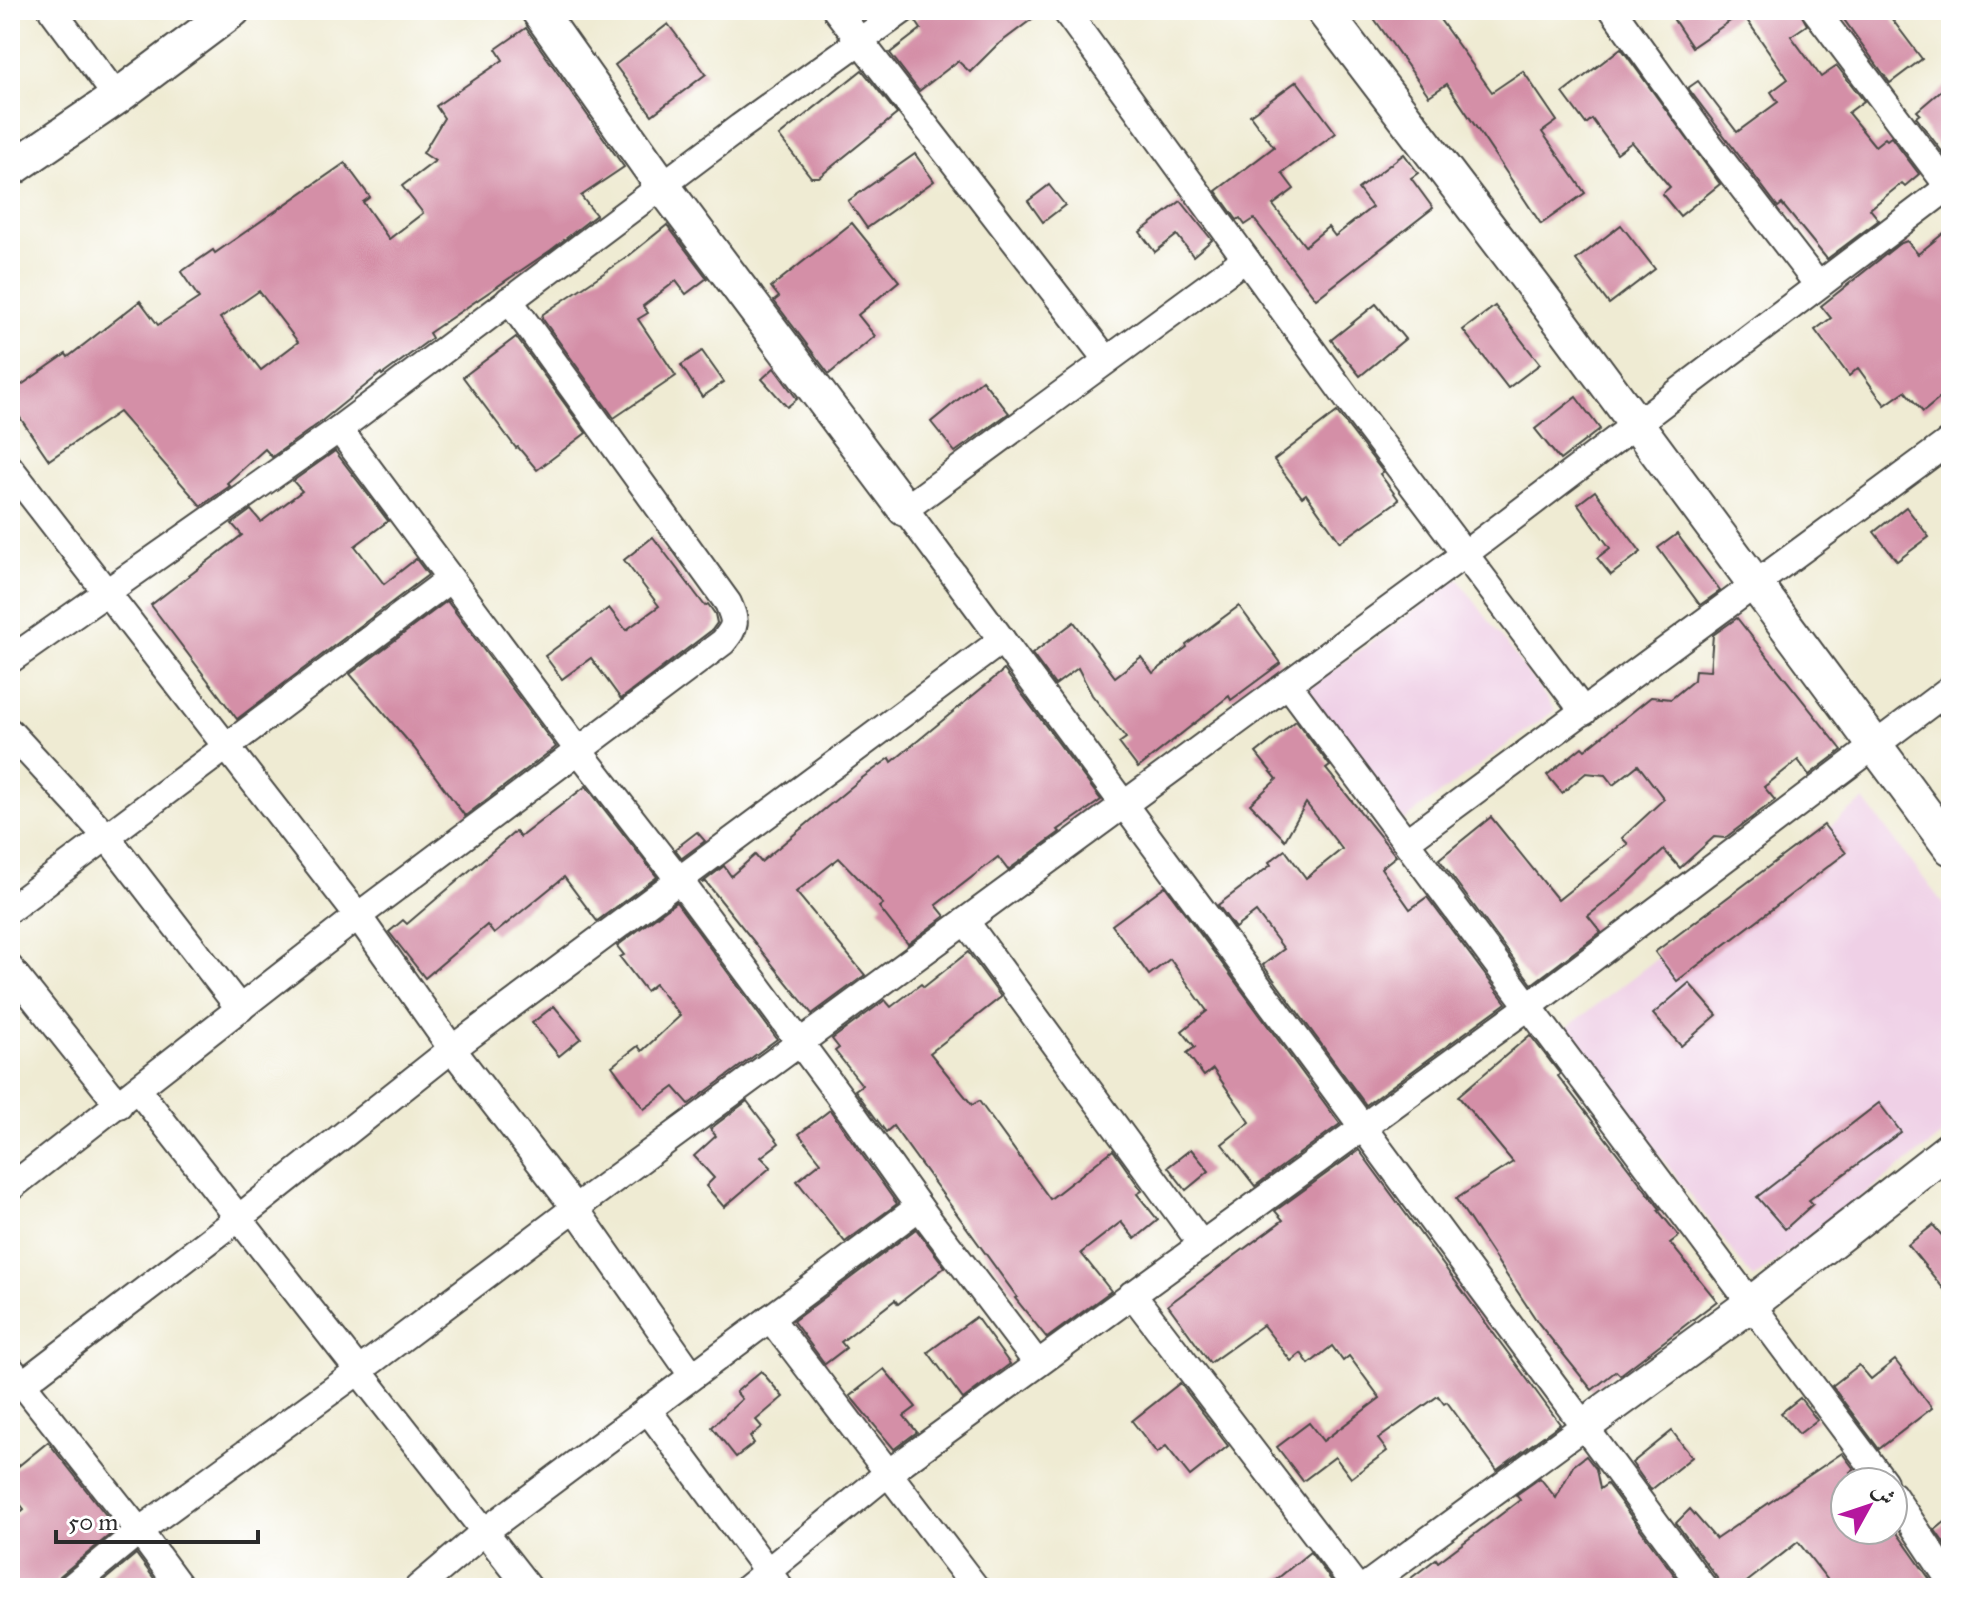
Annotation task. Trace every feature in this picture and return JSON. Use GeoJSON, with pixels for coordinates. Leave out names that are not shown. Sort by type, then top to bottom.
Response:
{"type":"FeatureCollection","features":[{"type":"Feature","properties":{"kind":"street"},"geometry":{"type":"LineString","coordinates":[[52,10],[117,97]]}},
{"type":"Feature","properties":{"kind":"street"},"geometry":{"type":"LineString","coordinates":[[10,170],[117,97],[233,10]]}},
{"type":"Feature","properties":{"kind":"street"},"geometry":{"type":"LineString","coordinates":[[538,10],[662,185],[1704,1588]]}},
{"type":"Feature","properties":{"kind":"street"},"geometry":{"type":"LineString","coordinates":[[836,10],[1106,359]]}},
{"type":"Feature","properties":{"kind":"street"},"geometry":{"type":"LineString","coordinates":[[10,660],[339,429],[662,185],[903,10]]}},
{"type":"Feature","properties":{"kind":"street"},"geometry":{"type":"LineString","coordinates":[[1065,10],[1245,259],[1584,712]]}},
{"type":"Feature","properties":{"kind":"street"},"geometry":{"type":"LineString","coordinates":[[1323,10],[1533,286],[1951,848]]}},
{"type":"Feature","properties":{"kind":"street"},"geometry":{"type":"LineString","coordinates":[[1613,10],[1706,140],[1818,285]]}},
{"type":"Feature","properties":{"kind":"street"},"geometry":{"type":"LineString","coordinates":[[70,1588],[139,1531],[1466,553],[1950,187],[1815,10]]}},
{"type":"Feature","properties":{"kind":"street"},"geometry":{"type":"LineString","coordinates":[[905,509],[1245,259]]}},
{"type":"Feature","properties":{"kind":"street"},"geometry":{"type":"LineString","coordinates":[[10,1188],[358,916],[723,642],[732,631],[735,620],[728,603],[509,300]]}},
{"type":"Feature","properties":{"kind":"street"},"geometry":{"type":"LineString","coordinates":[[339,429],[680,881],[1037,1363]]}},
{"type":"Feature","properties":{"kind":"street"},"geometry":{"type":"LineString","coordinates":[[1407,841],[1951,440]]}},
{"type":"Feature","properties":{"kind":"street"},"geometry":{"type":"LineString","coordinates":[[10,468],[358,916],[452,1049],[575,1208],[692,1375]]}},
{"type":"Feature","properties":{"kind":"street"},"geometry":{"type":"LineString","coordinates":[[10,909],[450,579]]}},
{"type":"Feature","properties":{"kind":"street"},"geometry":{"type":"LineString","coordinates":[[181,1588],[16,1376],[240,1217],[452,1049],[1002,640]]}},
{"type":"Feature","properties":{"kind":"street"},"geometry":{"type":"LineString","coordinates":[[1288,684],[1872,1466]]}},
{"type":"Feature","properties":{"kind":"street"},"geometry":{"type":"LineString","coordinates":[[647,1409],[765,1583],[888,1473],[1528,1007],[1951,688]]}},
{"type":"Feature","properties":{"kind":"street"},"geometry":{"type":"LineString","coordinates":[[10,732],[107,837],[240,1009]]}},
{"type":"Feature","properties":{"kind":"street"},"geometry":{"type":"LineString","coordinates":[[966,922],[1202,1245]]}},
{"type":"Feature","properties":{"kind":"street"},"geometry":{"type":"LineString","coordinates":[[11,972],[240,1217],[529,1588]]}},
{"type":"Feature","properties":{"kind":"street"},"geometry":{"type":"LineString","coordinates":[[1132,1294],[1360,1588],[1751,1304],[1951,1148]]}},
{"type":"Feature","properties":{"kind":"street"},"geometry":{"type":"LineString","coordinates":[[418,1588],[484,1532],[919,1207]]}},
{"type":"Feature","properties":{"kind":"street"},"geometry":{"type":"LineString","coordinates":[[770,1318],[976,1588]]}},
{"type":"Feature","properties":{"kind":"street"},"geometry":{"type":"LineString","coordinates":[[1909,1519],[1951,1582]]}},
{"type":"Feature","properties":{"kind":"shaded area"},"geometry":{"type":"Polygon","coordinates":[[[1458,579],[1555,710],[1403,821],[1306,690],[1458,579]]]}},
{"type":"Feature","properties":{"kind":"shaded area"},"geometry":{"type":"Polygon","coordinates":[[[1864,800],[1951,914],[1951,1129],[1753,1279],[1565,1029],[1864,800]]]}},
{"type":"Feature","properties":{"kind":"building"},"geometry":{"type":"Polygon","coordinates":[[[925,10],[1044,10],[996,46],[970,72],[958,61],[919,91],[890,53],[921,29],[915,20],[925,10]]]}},
{"type":"Feature","properties":{"kind":"building"},"geometry":{"type":"Polygon","coordinates":[[[1368,10],[1433,10],[1492,92],[1523,71],[1557,121],[1542,132],[1585,193],[1541,224],[1447,84],[1429,96],[1368,10]]]}},
{"type":"Feature","properties":{"kind":"building"},"geometry":{"type":"Polygon","coordinates":[[[1689,10],[1799,10],[1807,25],[1791,36],[1821,77],[1837,66],[1864,101],[1848,113],[1875,146],[1891,137],[1919,174],[1905,186],[1902,183],[1870,209],[1879,220],[1827,259],[1782,204],[1778,207],[1688,88],[1698,81],[1737,132],[1778,102],[1771,92],[1788,79],[1742,13],[1692,47],[1674,20],[1689,10]]]}},
{"type":"Feature","properties":{"kind":"building"},"geometry":{"type":"Polygon","coordinates":[[[1837,10],[1885,10],[1922,59],[1890,83],[1837,10]]]}},
{"type":"Feature","properties":{"kind":"building"},"geometry":{"type":"Polygon","coordinates":[[[668,24],[706,74],[652,115],[615,65],[668,24]]]}},
{"type":"Feature","properties":{"kind":"building"},"geometry":{"type":"Polygon","coordinates":[[[526,28],[624,167],[581,196],[596,215],[551,250],[429,333],[432,338],[272,457],[265,449],[227,483],[230,486],[201,506],[119,412],[49,460],[10,403],[10,393],[66,354],[68,357],[140,301],[158,325],[199,298],[181,272],[213,250],[215,253],[345,163],[370,197],[363,202],[389,239],[423,213],[402,186],[435,161],[423,153],[444,118],[436,106],[503,60],[496,49],[526,28]],[[259,291],[220,318],[261,370],[298,342],[259,291]]]}},
{"type":"Feature","properties":{"kind":"building"},"geometry":{"type":"Polygon","coordinates":[[[1621,48],[1720,184],[1680,216],[1662,194],[1670,187],[1632,142],[1617,153],[1592,119],[1586,124],[1563,93],[1621,48]]]}},
{"type":"Feature","properties":{"kind":"building"},"geometry":{"type":"Polygon","coordinates":[[[862,70],[897,114],[819,177],[811,177],[779,136],[862,70]]]}},
{"type":"Feature","properties":{"kind":"building"},"geometry":{"type":"Polygon","coordinates":[[[1297,81],[1336,133],[1282,173],[1294,189],[1273,205],[1305,246],[1328,227],[1335,236],[1372,207],[1358,189],[1404,154],[1418,173],[1411,178],[1433,208],[1316,299],[1254,219],[1245,225],[1240,218],[1237,220],[1216,191],[1274,147],[1250,115],[1297,81]]]}},
{"type":"Feature","properties":{"kind":"building"},"geometry":{"type":"Polygon","coordinates":[[[1951,82],[1951,148],[1944,154],[1916,117],[1920,114],[1917,111],[1951,82]]]}},
{"type":"Feature","properties":{"kind":"building"},"geometry":{"type":"Polygon","coordinates":[[[915,154],[934,181],[867,228],[848,201],[915,154]]]}},
{"type":"Feature","properties":{"kind":"building"},"geometry":{"type":"Polygon","coordinates":[[[1049,185],[1065,205],[1043,222],[1028,201],[1049,185]]]}},
{"type":"Feature","properties":{"kind":"building"},"geometry":{"type":"Polygon","coordinates":[[[1181,201],[1212,240],[1193,256],[1177,235],[1155,252],[1140,232],[1181,201]]]}},
{"type":"Feature","properties":{"kind":"building"},"geometry":{"type":"Polygon","coordinates":[[[852,223],[899,281],[858,315],[875,336],[829,374],[774,301],[779,297],[771,287],[852,223]]]}},
{"type":"Feature","properties":{"kind":"building"},"geometry":{"type":"Polygon","coordinates":[[[667,225],[707,278],[686,294],[676,281],[643,306],[648,313],[638,319],[676,376],[614,418],[542,318],[543,314],[626,258],[667,225]]]}},
{"type":"Feature","properties":{"kind":"building"},"geometry":{"type":"Polygon","coordinates":[[[1621,225],[1655,269],[1609,304],[1576,260],[1621,225]]]}},
{"type":"Feature","properties":{"kind":"building"},"geometry":{"type":"Polygon","coordinates":[[[1951,227],[1951,389],[1923,412],[1905,391],[1885,405],[1858,368],[1849,376],[1815,330],[1831,318],[1821,306],[1899,244],[1907,241],[1918,254],[1951,227]]]}},
{"type":"Feature","properties":{"kind":"building"},"geometry":{"type":"Polygon","coordinates":[[[1376,304],[1405,339],[1360,376],[1331,340],[1376,304]]]}},
{"type":"Feature","properties":{"kind":"building"},"geometry":{"type":"Polygon","coordinates":[[[1495,306],[1540,364],[1508,388],[1463,330],[1495,306]]]}},
{"type":"Feature","properties":{"kind":"building"},"geometry":{"type":"Polygon","coordinates":[[[516,337],[586,433],[537,470],[516,448],[463,377],[516,337]]]}},
{"type":"Feature","properties":{"kind":"building"},"geometry":{"type":"Polygon","coordinates":[[[702,351],[724,382],[702,397],[681,365],[702,351]]]}},
{"type":"Feature","properties":{"kind":"building"},"geometry":{"type":"Polygon","coordinates":[[[774,368],[797,399],[787,407],[762,379],[774,368]]]}},
{"type":"Feature","properties":{"kind":"building"},"geometry":{"type":"Polygon","coordinates":[[[982,380],[1009,413],[955,452],[931,422],[982,380]]]}},
{"type":"Feature","properties":{"kind":"building"},"geometry":{"type":"Polygon","coordinates":[[[1576,397],[1600,429],[1560,460],[1535,429],[1576,397]]]}},
{"type":"Feature","properties":{"kind":"building"},"geometry":{"type":"Polygon","coordinates":[[[1337,412],[1383,472],[1380,474],[1399,500],[1340,542],[1306,494],[1302,497],[1274,460],[1337,412]]]}},
{"type":"Feature","properties":{"kind":"building"},"geometry":{"type":"Polygon","coordinates":[[[335,451],[388,521],[355,546],[384,584],[416,559],[428,575],[237,719],[151,605],[242,535],[232,524],[251,510],[261,522],[302,491],[293,481],[335,451]]]}},
{"type":"Feature","properties":{"kind":"building"},"geometry":{"type":"Polygon","coordinates":[[[1595,491],[1641,552],[1611,575],[1597,558],[1610,548],[1578,504],[1595,491]]]}},
{"type":"Feature","properties":{"kind":"building"},"geometry":{"type":"Polygon","coordinates":[[[1906,507],[1929,537],[1897,561],[1874,532],[1906,507]]]}},
{"type":"Feature","properties":{"kind":"building"},"geometry":{"type":"Polygon","coordinates":[[[1677,534],[1720,591],[1700,605],[1658,548],[1677,534]]]}},
{"type":"Feature","properties":{"kind":"building"},"geometry":{"type":"Polygon","coordinates":[[[653,537],[705,606],[708,604],[717,623],[621,699],[591,658],[562,679],[545,656],[609,608],[626,630],[659,606],[624,560],[653,537]]]}},
{"type":"Feature","properties":{"kind":"building"},"geometry":{"type":"Polygon","coordinates":[[[447,601],[556,747],[465,816],[414,748],[350,674],[447,601]]]}},
{"type":"Feature","properties":{"kind":"building"},"geometry":{"type":"Polygon","coordinates":[[[1239,606],[1281,663],[1231,700],[1229,696],[1138,768],[1119,743],[1126,738],[1092,695],[1078,668],[1055,685],[1032,654],[1074,622],[1115,677],[1141,657],[1153,673],[1239,606]]]}},
{"type":"Feature","properties":{"kind":"building"},"geometry":{"type":"Polygon","coordinates":[[[1737,618],[1842,750],[1809,775],[1798,760],[1764,787],[1775,800],[1725,838],[1714,837],[1680,868],[1664,850],[1588,916],[1601,932],[1532,984],[1439,859],[1491,817],[1558,900],[1628,844],[1622,838],[1664,799],[1638,765],[1613,785],[1605,775],[1586,773],[1562,793],[1547,775],[1582,747],[1585,750],[1651,697],[1671,699],[1694,680],[1695,670],[1710,671],[1713,635],[1737,618]]]}},
{"type":"Feature","properties":{"kind":"building"},"geometry":{"type":"Polygon","coordinates":[[[1004,670],[1101,800],[1008,870],[998,857],[936,905],[945,916],[908,944],[879,907],[883,904],[839,858],[796,892],[865,975],[812,1014],[706,882],[702,883],[724,866],[731,876],[755,855],[761,862],[862,778],[890,758],[892,762],[1004,670]]]}},
{"type":"Feature","properties":{"kind":"building"},"geometry":{"type":"Polygon","coordinates":[[[1296,721],[1330,766],[1326,769],[1396,856],[1381,868],[1410,909],[1427,897],[1506,1003],[1366,1105],[1263,965],[1284,949],[1256,912],[1235,928],[1218,905],[1271,865],[1269,862],[1285,850],[1306,878],[1342,849],[1306,803],[1285,840],[1250,804],[1277,779],[1256,753],[1296,721]]]}},
{"type":"Feature","properties":{"kind":"building"},"geometry":{"type":"Polygon","coordinates":[[[586,786],[657,877],[597,921],[564,877],[494,934],[487,925],[425,978],[389,932],[403,920],[407,924],[516,831],[520,837],[586,786]]]}},
{"type":"Feature","properties":{"kind":"building"},"geometry":{"type":"Polygon","coordinates":[[[1824,825],[1846,853],[1677,981],[1655,952],[1824,825]]]}},
{"type":"Feature","properties":{"kind":"building"},"geometry":{"type":"Polygon","coordinates":[[[697,832],[705,841],[682,858],[675,849],[697,832]]]}},
{"type":"Feature","properties":{"kind":"building"},"geometry":{"type":"Polygon","coordinates":[[[1165,886],[1340,1124],[1255,1186],[1222,1144],[1250,1122],[1213,1069],[1204,1076],[1187,1053],[1195,1047],[1182,1031],[1207,1011],[1170,959],[1149,975],[1112,925],[1165,886]]]}},
{"type":"Feature","properties":{"kind":"building"},"geometry":{"type":"Polygon","coordinates":[[[676,902],[777,1039],[689,1104],[674,1087],[644,1109],[612,1066],[638,1046],[642,1051],[680,1016],[655,984],[646,991],[620,957],[624,955],[617,946],[676,902]]]}},
{"type":"Feature","properties":{"kind":"building"},"geometry":{"type":"Polygon","coordinates":[[[968,952],[1001,997],[930,1053],[972,1105],[979,1101],[1050,1199],[1113,1150],[1142,1191],[1137,1194],[1158,1220],[1135,1239],[1121,1222],[1081,1253],[1111,1291],[1047,1338],[893,1126],[886,1132],[855,1090],[862,1085],[835,1051],[839,1048],[832,1039],[885,1000],[891,1007],[921,984],[924,987],[968,952]]]}},
{"type":"Feature","properties":{"kind":"building"},"geometry":{"type":"Polygon","coordinates":[[[1689,983],[1717,1015],[1681,1046],[1653,1014],[1689,983]]]}},
{"type":"Feature","properties":{"kind":"building"},"geometry":{"type":"Polygon","coordinates":[[[554,1006],[581,1038],[559,1056],[532,1023],[554,1006]]]}},
{"type":"Feature","properties":{"kind":"building"},"geometry":{"type":"Polygon","coordinates":[[[1530,1035],[1679,1236],[1670,1243],[1717,1301],[1620,1375],[1616,1371],[1592,1390],[1539,1324],[1456,1199],[1513,1162],[1458,1096],[1530,1035]]]}},
{"type":"Feature","properties":{"kind":"building"},"geometry":{"type":"Polygon","coordinates":[[[747,1101],[779,1143],[761,1157],[771,1167],[724,1207],[706,1186],[714,1178],[694,1156],[716,1136],[710,1129],[747,1101]]]}},
{"type":"Feature","properties":{"kind":"building"},"geometry":{"type":"Polygon","coordinates":[[[1879,1103],[1901,1132],[1809,1200],[1813,1204],[1785,1229],[1757,1197],[1879,1103]]]}},
{"type":"Feature","properties":{"kind":"building"},"geometry":{"type":"Polygon","coordinates":[[[830,1110],[897,1204],[845,1242],[797,1181],[821,1162],[799,1134],[830,1110]]]}},
{"type":"Feature","properties":{"kind":"building"},"geometry":{"type":"Polygon","coordinates":[[[1191,1149],[1209,1171],[1186,1190],[1168,1167],[1191,1149]]]}},
{"type":"Feature","properties":{"kind":"building"},"geometry":{"type":"Polygon","coordinates":[[[1359,1150],[1560,1424],[1497,1470],[1447,1402],[1444,1404],[1438,1396],[1378,1439],[1387,1451],[1351,1478],[1335,1457],[1303,1481],[1277,1447],[1309,1423],[1323,1441],[1380,1398],[1349,1356],[1343,1361],[1332,1346],[1309,1364],[1301,1353],[1291,1361],[1263,1325],[1210,1363],[1168,1305],[1283,1220],[1275,1211],[1359,1150]]]}},
{"type":"Feature","properties":{"kind":"building"},"geometry":{"type":"Polygon","coordinates":[[[1933,1225],[1951,1246],[1951,1298],[1908,1245],[1933,1225]]]}},
{"type":"Feature","properties":{"kind":"building"},"geometry":{"type":"Polygon","coordinates":[[[916,1229],[945,1267],[898,1304],[895,1300],[841,1342],[846,1348],[825,1364],[793,1321],[916,1229]]]}},
{"type":"Feature","properties":{"kind":"building"},"geometry":{"type":"Polygon","coordinates":[[[976,1317],[1010,1364],[963,1399],[928,1352],[976,1317]]]}},
{"type":"Feature","properties":{"kind":"building"},"geometry":{"type":"Polygon","coordinates":[[[1895,1360],[1932,1408],[1879,1449],[1832,1386],[1859,1365],[1871,1379],[1895,1360]]]}},
{"type":"Feature","properties":{"kind":"building"},"geometry":{"type":"Polygon","coordinates":[[[884,1369],[916,1407],[904,1416],[917,1432],[894,1449],[850,1396],[884,1369]]]}},
{"type":"Feature","properties":{"kind":"building"},"geometry":{"type":"Polygon","coordinates":[[[761,1371],[783,1397],[756,1420],[762,1427],[750,1437],[754,1443],[736,1457],[712,1427],[742,1399],[736,1392],[761,1371]]]}},
{"type":"Feature","properties":{"kind":"building"},"geometry":{"type":"Polygon","coordinates":[[[1180,1383],[1228,1446],[1190,1476],[1166,1446],[1157,1453],[1132,1421],[1180,1383]]]}},
{"type":"Feature","properties":{"kind":"building"},"geometry":{"type":"Polygon","coordinates":[[[1800,1398],[1817,1420],[1799,1434],[1781,1413],[1800,1398]]]}},
{"type":"Feature","properties":{"kind":"building"},"geometry":{"type":"Polygon","coordinates":[[[1672,1431],[1692,1457],[1651,1490],[1632,1463],[1672,1431]]]}},
{"type":"Feature","properties":{"kind":"building"},"geometry":{"type":"Polygon","coordinates":[[[48,1442],[117,1529],[60,1576],[54,1588],[10,1588],[10,1521],[24,1509],[10,1491],[10,1473],[48,1442]]]}},
{"type":"Feature","properties":{"kind":"building"},"geometry":{"type":"Polygon","coordinates":[[[1842,1453],[1852,1466],[1829,1466],[1829,1546],[1906,1546],[1936,1588],[1834,1588],[1798,1542],[1739,1588],[1720,1588],[1717,1578],[1676,1523],[1690,1509],[1716,1539],[1842,1453]]]}},
{"type":"Feature","properties":{"kind":"building"},"geometry":{"type":"Polygon","coordinates":[[[1586,1456],[1596,1469],[1600,1489],[1607,1484],[1684,1588],[1398,1588],[1520,1500],[1516,1495],[1540,1478],[1556,1498],[1573,1466],[1586,1456]]]}},
{"type":"Feature","properties":{"kind":"building"},"geometry":{"type":"Polygon","coordinates":[[[1951,1517],[1951,1553],[1935,1530],[1951,1517]]]}},
{"type":"Feature","properties":{"kind":"building"},"geometry":{"type":"Polygon","coordinates":[[[1310,1552],[1337,1588],[1266,1588],[1310,1552]]]}},
{"type":"Feature","properties":{"kind":"building"},"geometry":{"type":"Polygon","coordinates":[[[136,1554],[161,1588],[95,1588],[136,1554]]]}}]}
